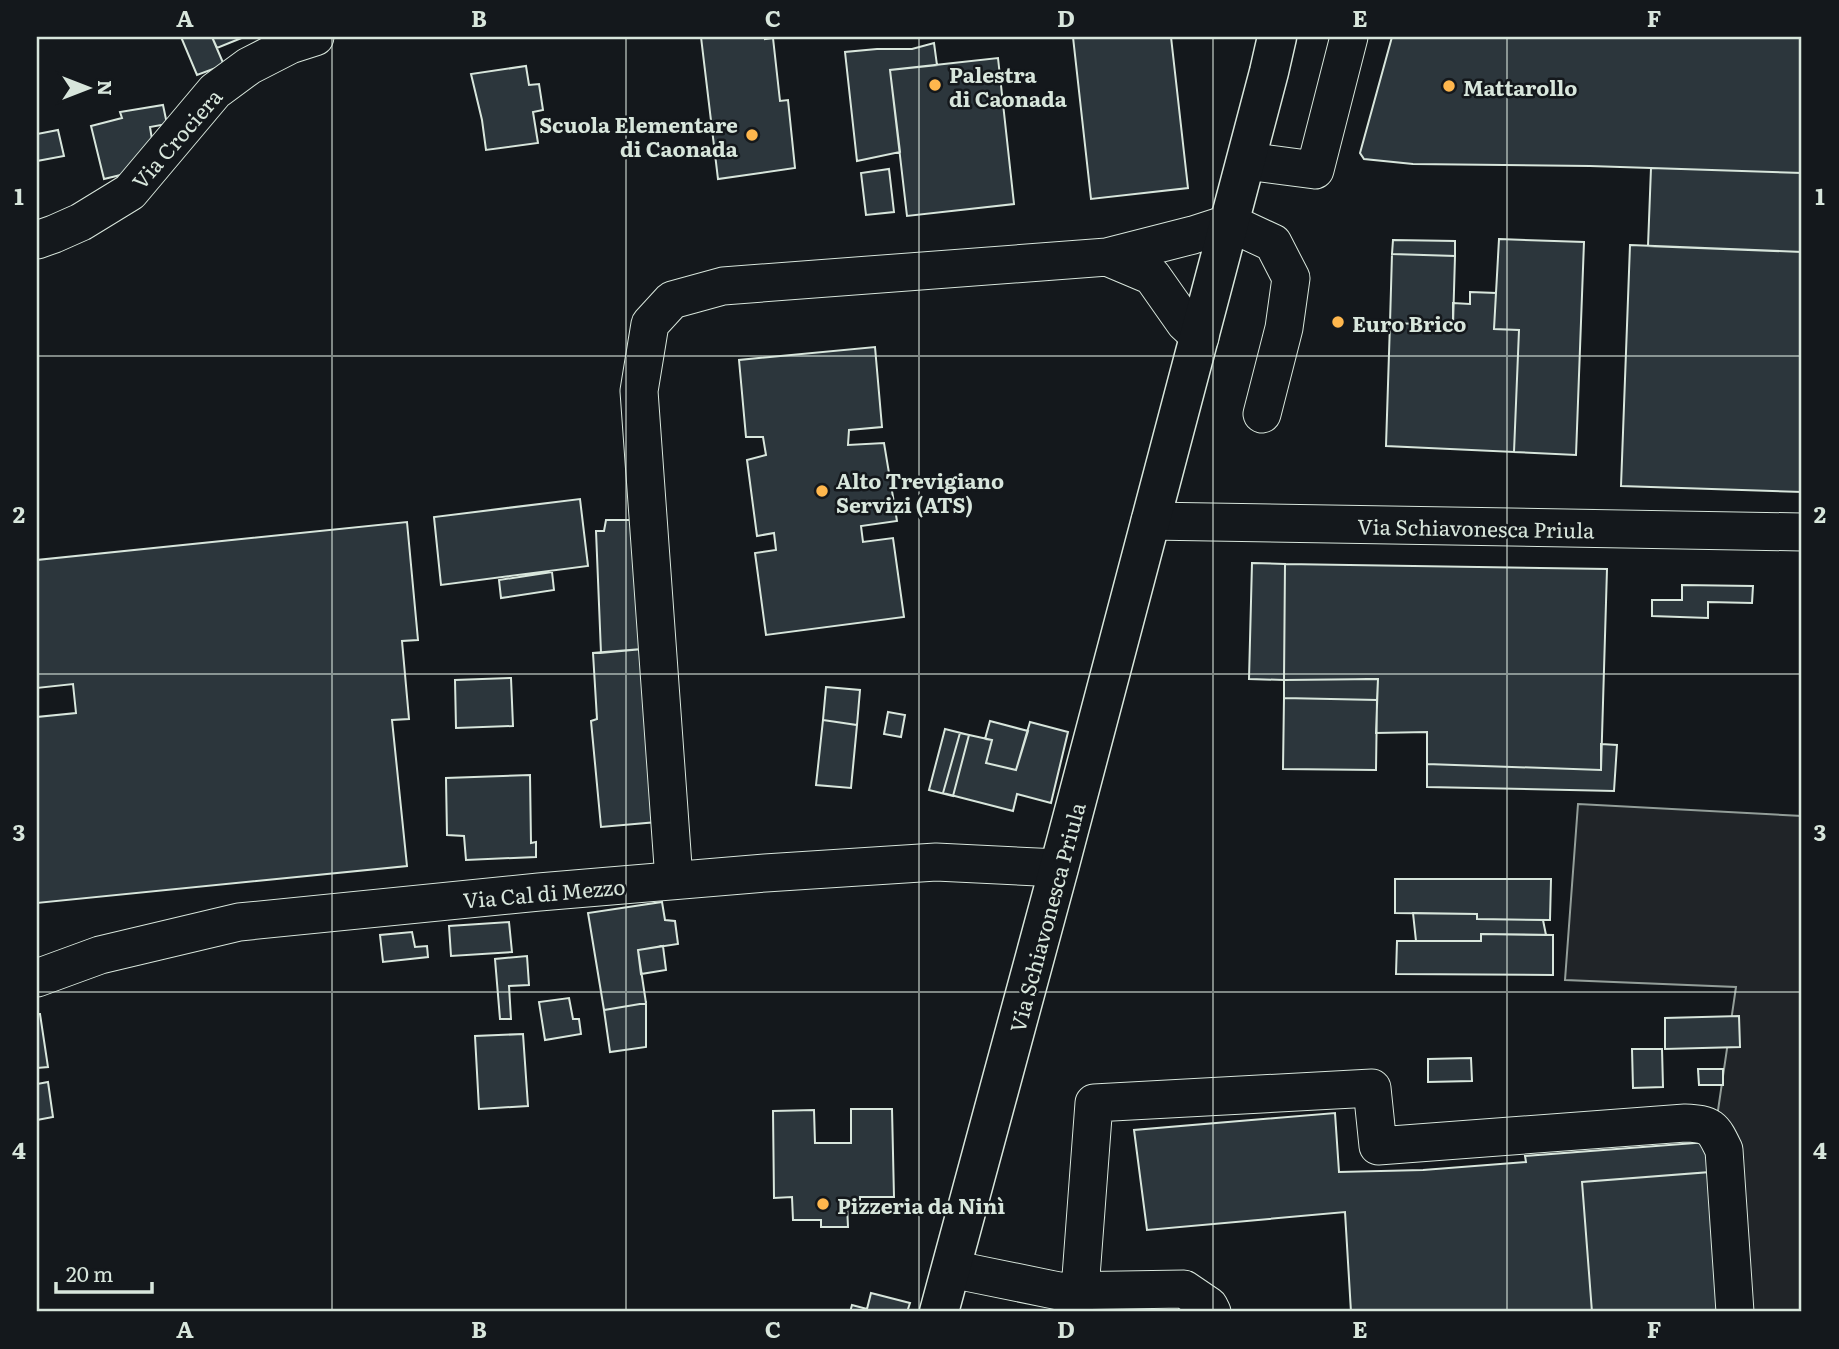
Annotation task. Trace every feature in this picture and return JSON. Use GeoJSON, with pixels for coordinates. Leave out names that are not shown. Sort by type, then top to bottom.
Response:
{"type":"FeatureCollection","features":[{"type":"Feature","properties":{"kind":"main road","name":"Via Schiavonesca Priula"},"geometry":{"type":"LineString","coordinates":[[939,1312],[1200,337],[1277,37]]}},
{"type":"Feature","properties":{"kind":"street","name":"Via Crociera"},"geometry":{"type":"LineString","coordinates":[[37,240],[81,222],[130,192],[215,91],[248,66],[290,45],[315,37]]}},
{"type":"Feature","properties":{"kind":"street"},"geometry":{"type":"LineString","coordinates":[[1246,161],[1315,170],[1349,37]]}},
{"type":"Feature","properties":{"kind":"street"},"geometry":{"type":"LineString","coordinates":[[674,880],[639,391],[650,324],[672,300],[723,286],[1107,257],[1230,223],[1273,243],[1291,278],[1284,328],[1262,414]]}},
{"type":"Feature","properties":{"kind":"street"},"geometry":{"type":"LineString","coordinates":[[1107,257],[1152,275],[1185,323],[1200,337]]}},
{"type":"Feature","properties":{"kind":"street","name":"Via Schiavonesca Priula"},"geometry":{"type":"LineString","coordinates":[[1150,522],[1802,532]]}},
{"type":"Feature","properties":{"kind":"street","name":"Via Cal di Mezzo"},"geometry":{"type":"LineString","coordinates":[[37,978],[100,955],[239,922],[540,891],[936,862],[1059,868]]}},
{"type":"Feature","properties":{"kind":"street"},"geometry":{"type":"LineString","coordinates":[[1080,1290],[1094,1103],[1372,1088],[1378,1146],[1685,1123],[1703,1124],[1716,1132],[1724,1150],[1735,1312]]}},
{"type":"Feature","properties":{"kind":"street"},"geometry":{"type":"LineString","coordinates":[[951,1269],[1059,1291],[1184,1289],[1209,1306],[1212,1312]]}},
{"type":"Feature","properties":{"kind":"shaded area"},"geometry":{"type":"Polygon","coordinates":[[[1578,804],[1802,816],[1802,1312],[1738,1312],[1716,1124],[1736,987],[1565,980],[1578,804]]]}},
{"type":"Feature","properties":{"kind":"building"},"geometry":{"type":"Polygon","coordinates":[[[181,37],[212,37],[224,65],[197,75],[181,37]]]}},
{"type":"Feature","properties":{"kind":"building"},"geometry":{"type":"Polygon","coordinates":[[[212,37],[244,37],[217,48],[212,37]]]}},
{"type":"Feature","properties":{"kind":"building","name":"Scuola Elementare di Caonada"},"geometry":{"type":"Polygon","coordinates":[[[701,37],[773,38],[780,101],[788,100],[795,168],[718,179],[701,37]]]}},
{"type":"Feature","properties":{"kind":"building"},"geometry":{"type":"Polygon","coordinates":[[[1073,37],[1171,37],[1188,188],[1091,199],[1073,37]]]}},
{"type":"Feature","properties":{"kind":"building"},"geometry":{"type":"Polygon","coordinates":[[[1392,37],[1802,37],[1802,173],[1413,164],[1364,159],[1360,153],[1392,37]]]}},
{"type":"Feature","properties":{"kind":"building"},"geometry":{"type":"Polygon","coordinates":[[[934,43],[937,65],[890,70],[900,152],[857,161],[845,52],[912,49],[934,43]]]}},
{"type":"Feature","properties":{"kind":"building"},"geometry":{"type":"Polygon","coordinates":[[[998,58],[1014,204],[907,216],[890,70],[998,58]]]}},
{"type":"Feature","properties":{"kind":"building"},"geometry":{"type":"Polygon","coordinates":[[[526,66],[529,85],[539,84],[543,110],[533,112],[538,143],[486,150],[471,74],[526,66]]]}},
{"type":"Feature","properties":{"kind":"building"},"geometry":{"type":"Polygon","coordinates":[[[163,105],[167,124],[150,127],[154,152],[137,171],[104,179],[91,126],[122,118],[120,112],[163,105]]]}},
{"type":"Feature","properties":{"kind":"building"},"geometry":{"type":"Polygon","coordinates":[[[58,130],[64,156],[37,161],[37,134],[58,130]]]}},
{"type":"Feature","properties":{"kind":"building"},"geometry":{"type":"Polygon","coordinates":[[[1651,168],[1802,173],[1802,252],[1648,246],[1651,168]]]}},
{"type":"Feature","properties":{"kind":"building"},"geometry":{"type":"Polygon","coordinates":[[[889,169],[894,212],[866,215],[861,173],[889,169]]]}},
{"type":"Feature","properties":{"kind":"building"},"geometry":{"type":"Polygon","coordinates":[[[1499,239],[1584,242],[1576,455],[1514,452],[1519,330],[1494,329],[1499,239]]]}},
{"type":"Feature","properties":{"kind":"building"},"geometry":{"type":"Polygon","coordinates":[[[1393,240],[1455,241],[1455,256],[1392,254],[1393,240]]]}},
{"type":"Feature","properties":{"kind":"building"},"geometry":{"type":"Polygon","coordinates":[[[1630,245],[1802,252],[1802,492],[1621,486],[1630,245]]]}},
{"type":"Feature","properties":{"kind":"building"},"geometry":{"type":"Polygon","coordinates":[[[1392,254],[1455,256],[1453,325],[1390,323],[1392,254]]]}},
{"type":"Feature","properties":{"kind":"building"},"geometry":{"type":"Polygon","coordinates":[[[1470,292],[1496,293],[1494,329],[1519,330],[1514,452],[1386,446],[1390,323],[1453,325],[1453,303],[1470,304],[1470,292]]]}},
{"type":"Feature","properties":{"kind":"building","name":"Alto Trevigiano Servizi (ATS)"},"geometry":{"type":"Polygon","coordinates":[[[875,347],[882,427],[849,430],[848,445],[884,443],[897,521],[861,526],[863,542],[893,538],[904,617],[766,635],[755,553],[776,550],[774,533],[757,536],[747,460],[766,455],[763,437],[746,437],[739,360],[875,347]]]}},
{"type":"Feature","properties":{"kind":"building"},"geometry":{"type":"Polygon","coordinates":[[[580,499],[588,566],[441,585],[434,517],[580,499]]]}},
{"type":"Feature","properties":{"kind":"building"},"geometry":{"type":"Polygon","coordinates":[[[606,520],[632,520],[642,649],[601,653],[596,531],[604,531],[606,520]]]}},
{"type":"Feature","properties":{"kind":"building"},"geometry":{"type":"Polygon","coordinates":[[[407,522],[418,640],[402,641],[409,719],[392,720],[407,866],[37,903],[37,717],[76,713],[73,684],[37,688],[37,560],[407,522]]]}},
{"type":"Feature","properties":{"kind":"building"},"geometry":{"type":"Polygon","coordinates":[[[1252,563],[1285,564],[1284,680],[1249,679],[1252,563]]]}},
{"type":"Feature","properties":{"kind":"building"},"geometry":{"type":"Polygon","coordinates":[[[1285,564],[1607,569],[1601,770],[1427,764],[1427,732],[1376,733],[1378,679],[1284,680],[1285,564]]]}},
{"type":"Feature","properties":{"kind":"building"},"geometry":{"type":"Polygon","coordinates":[[[552,572],[554,590],[501,598],[499,580],[552,572]]]}},
{"type":"Feature","properties":{"kind":"building"},"geometry":{"type":"Polygon","coordinates":[[[1682,585],[1753,586],[1752,603],[1708,602],[1708,618],[1652,616],[1652,600],[1682,600],[1682,585]]]}},
{"type":"Feature","properties":{"kind":"building"},"geometry":{"type":"Polygon","coordinates":[[[641,649],[657,822],[601,827],[591,721],[597,719],[593,653],[641,649]]]}},
{"type":"Feature","properties":{"kind":"building"},"geometry":{"type":"Polygon","coordinates":[[[511,678],[513,726],[456,728],[455,680],[511,678]]]}},
{"type":"Feature","properties":{"kind":"building"},"geometry":{"type":"Polygon","coordinates":[[[1378,679],[1377,700],[1284,698],[1284,680],[1378,679]]]}},
{"type":"Feature","properties":{"kind":"building"},"geometry":{"type":"Polygon","coordinates":[[[826,687],[860,690],[857,725],[823,720],[826,687]]]}},
{"type":"Feature","properties":{"kind":"building"},"geometry":{"type":"Polygon","coordinates":[[[1284,698],[1377,700],[1376,770],[1283,769],[1284,698]]]}},
{"type":"Feature","properties":{"kind":"building"},"geometry":{"type":"Polygon","coordinates":[[[888,712],[905,715],[901,737],[884,734],[888,712]]]}},
{"type":"Feature","properties":{"kind":"building"},"geometry":{"type":"Polygon","coordinates":[[[823,720],[857,725],[851,788],[816,785],[823,720]]]}},
{"type":"Feature","properties":{"kind":"building"},"geometry":{"type":"Polygon","coordinates":[[[990,721],[1028,731],[1016,770],[986,763],[992,740],[985,739],[990,721]]]}},
{"type":"Feature","properties":{"kind":"building"},"geometry":{"type":"Polygon","coordinates":[[[1030,722],[1068,732],[1051,803],[1017,794],[1013,811],[943,793],[960,733],[992,740],[986,763],[1016,770],[1030,722]]]}},
{"type":"Feature","properties":{"kind":"building"},"geometry":{"type":"Polygon","coordinates":[[[945,729],[969,735],[953,796],[929,790],[945,729]]]}},
{"type":"Feature","properties":{"kind":"building"},"geometry":{"type":"Polygon","coordinates":[[[1601,744],[1617,745],[1614,791],[1427,787],[1427,764],[1601,770],[1601,744]]]}},
{"type":"Feature","properties":{"kind":"building"},"geometry":{"type":"Polygon","coordinates":[[[530,775],[531,843],[536,842],[536,857],[466,860],[464,836],[447,835],[446,778],[530,775]]]}},
{"type":"Feature","properties":{"kind":"building"},"geometry":{"type":"Polygon","coordinates":[[[1395,879],[1551,879],[1550,920],[1477,919],[1477,914],[1395,913],[1395,879]]]}},
{"type":"Feature","properties":{"kind":"building"},"geometry":{"type":"Polygon","coordinates":[[[662,902],[665,920],[675,921],[678,944],[638,950],[646,1003],[604,1010],[588,913],[662,902]]]}},
{"type":"Feature","properties":{"kind":"building"},"geometry":{"type":"Polygon","coordinates":[[[1413,913],[1477,914],[1477,919],[1543,920],[1546,935],[1481,934],[1481,941],[1416,941],[1413,913]]]}},
{"type":"Feature","properties":{"kind":"building"},"geometry":{"type":"Polygon","coordinates":[[[509,922],[512,952],[451,956],[449,926],[509,922]]]}},
{"type":"Feature","properties":{"kind":"building"},"geometry":{"type":"Polygon","coordinates":[[[412,932],[415,947],[427,946],[428,957],[383,962],[380,935],[412,932]]]}},
{"type":"Feature","properties":{"kind":"building"},"geometry":{"type":"Polygon","coordinates":[[[1481,934],[1553,935],[1553,975],[1396,974],[1397,941],[1481,941],[1481,934]]]}},
{"type":"Feature","properties":{"kind":"building"},"geometry":{"type":"Polygon","coordinates":[[[663,946],[666,970],[641,974],[638,950],[663,946]]]}},
{"type":"Feature","properties":{"kind":"building"},"geometry":{"type":"Polygon","coordinates":[[[527,956],[529,985],[509,986],[511,1019],[500,1019],[495,959],[527,956]]]}},
{"type":"Feature","properties":{"kind":"building"},"geometry":{"type":"Polygon","coordinates":[[[569,998],[573,1019],[579,1019],[581,1034],[545,1040],[539,1002],[569,998]]]}},
{"type":"Feature","properties":{"kind":"building"},"geometry":{"type":"Polygon","coordinates":[[[646,1003],[646,1047],[610,1052],[604,1010],[646,1003]]]}},
{"type":"Feature","properties":{"kind":"building"},"geometry":{"type":"Polygon","coordinates":[[[37,1014],[40,1014],[48,1067],[37,1068],[37,1014]]]}},
{"type":"Feature","properties":{"kind":"building"},"geometry":{"type":"Polygon","coordinates":[[[1739,1016],[1740,1047],[1665,1049],[1665,1018],[1739,1016]]]}},
{"type":"Feature","properties":{"kind":"building"},"geometry":{"type":"Polygon","coordinates":[[[523,1034],[528,1106],[479,1109],[475,1036],[523,1034]]]}},
{"type":"Feature","properties":{"kind":"building"},"geometry":{"type":"Polygon","coordinates":[[[1632,1049],[1662,1049],[1663,1087],[1633,1088],[1632,1049]]]}},
{"type":"Feature","properties":{"kind":"building"},"geometry":{"type":"Polygon","coordinates":[[[1471,1058],[1472,1081],[1428,1082],[1428,1059],[1471,1058]]]}},
{"type":"Feature","properties":{"kind":"building"},"geometry":{"type":"Polygon","coordinates":[[[1698,1069],[1723,1069],[1723,1085],[1699,1085],[1698,1069]]]}},
{"type":"Feature","properties":{"kind":"building"},"geometry":{"type":"Polygon","coordinates":[[[48,1082],[53,1117],[37,1120],[37,1084],[48,1082]]]}},
{"type":"Feature","properties":{"kind":"building"},"geometry":{"type":"Polygon","coordinates":[[[851,1109],[892,1109],[894,1197],[860,1197],[860,1205],[847,1205],[848,1227],[821,1227],[821,1220],[793,1220],[792,1197],[774,1198],[773,1111],[814,1110],[815,1143],[851,1143],[851,1109]]]}},
{"type":"Feature","properties":{"kind":"building"},"geometry":{"type":"Polygon","coordinates":[[[1335,1113],[1339,1172],[1423,1170],[1526,1162],[1525,1156],[1708,1142],[1710,1172],[1582,1182],[1592,1312],[1351,1312],[1345,1212],[1147,1230],[1134,1130],[1335,1113]]]}},
{"type":"Feature","properties":{"kind":"building"},"geometry":{"type":"Polygon","coordinates":[[[1710,1172],[1721,1312],[1592,1312],[1582,1182],[1710,1172]]]}},
{"type":"Feature","properties":{"kind":"building"},"geometry":{"type":"Polygon","coordinates":[[[871,1293],[910,1303],[907,1312],[850,1312],[852,1305],[867,1309],[871,1293]]]}},
{"type":"Feature","properties":{"kind":"place","name":"Palestra di Caonada"},"geometry":{"type":"Point","coordinates":[935,85]}},
{"type":"Feature","properties":{"kind":"place","name":"Mattarollo"},"geometry":{"type":"Point","coordinates":[1449,86]}},
{"type":"Feature","properties":{"kind":"place","name":"Scuola Elementare di Caonada"},"geometry":{"type":"Point","coordinates":[752,135]}},
{"type":"Feature","properties":{"kind":"place","name":"Euro Brico"},"geometry":{"type":"Point","coordinates":[1338,322]}},
{"type":"Feature","properties":{"kind":"place","name":"Alto Trevigiano Servizi (ATS)"},"geometry":{"type":"Point","coordinates":[822,491]}},
{"type":"Feature","properties":{"kind":"place","name":"Pizzeria da Ninì"},"geometry":{"type":"Point","coordinates":[823,1204]}}]}
